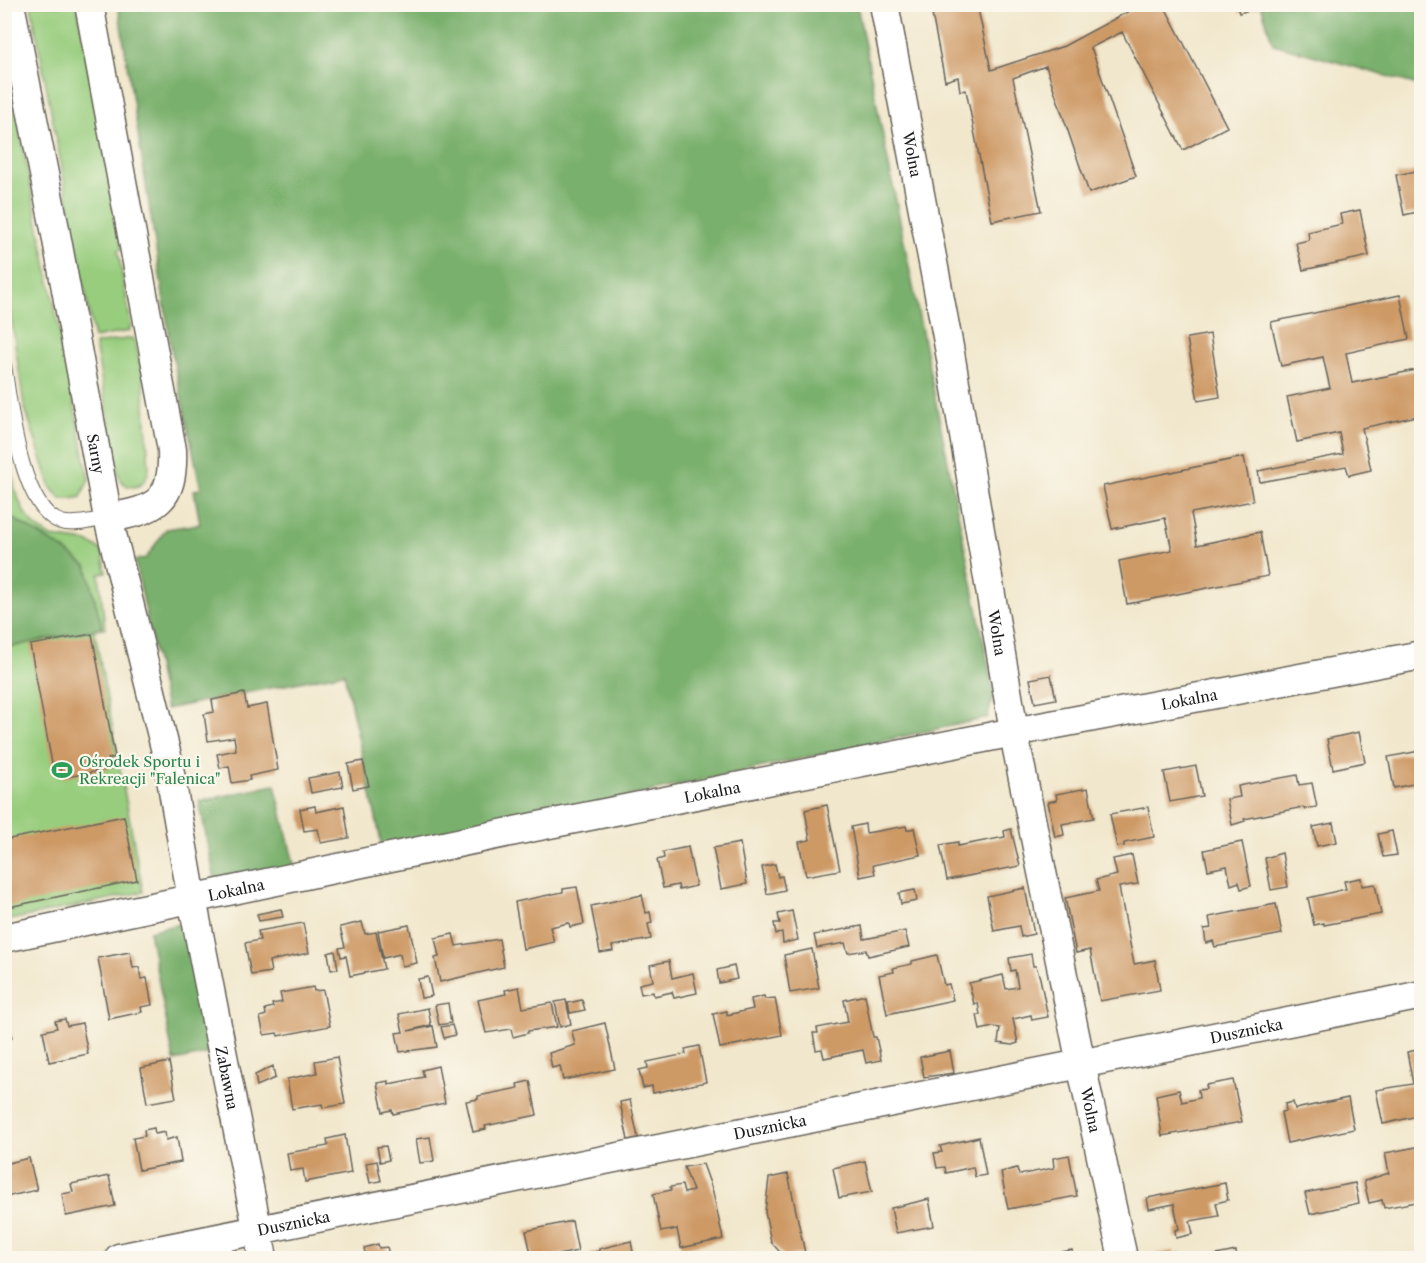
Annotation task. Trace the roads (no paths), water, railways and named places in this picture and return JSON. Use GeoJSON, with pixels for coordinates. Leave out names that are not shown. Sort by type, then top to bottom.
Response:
{"type":"FeatureCollection","features":[{"type":"Feature","properties":{"kind":"street","name":"Sarny"},"geometry":{"type":"LineString","coordinates":[[10,4],[55,229],[108,518],[167,756],[192,899]]}},
{"type":"Feature","properties":{"kind":"street"},"geometry":{"type":"LineString","coordinates":[[89,4],[173,460],[173,472],[168,489],[157,504],[126,515],[108,518]]}},
{"type":"Feature","properties":{"kind":"street","name":"Wolna"},"geometry":{"type":"LineString","coordinates":[[884,4],[950,347],[1014,732],[1123,1258]]}},
{"type":"Feature","properties":{"kind":"street","name":"Lokalna"},"geometry":{"type":"LineString","coordinates":[[4,938],[534,827],[1014,732],[1422,655]]}},
{"type":"Feature","properties":{"kind":"street","name":"Zabawna"},"geometry":{"type":"LineString","coordinates":[[192,899],[262,1258]]}},
{"type":"Feature","properties":{"kind":"street","name":"Dusznicka"},"geometry":{"type":"LineString","coordinates":[[119,1258],[1422,995]]}},
{"type":"Feature","properties":{"kind":"lane"},"geometry":{"type":"LineString","coordinates":[[4,365],[23,464],[29,487],[40,504],[52,517],[63,522],[76,523],[108,518]]}},
{"type":"Feature","properties":{"kind":"place","name":"Ośrodek Sportu i Rekreacji \"Falenica\""},"geometry":{"type":"Point","coordinates":[62,770]}}]}
